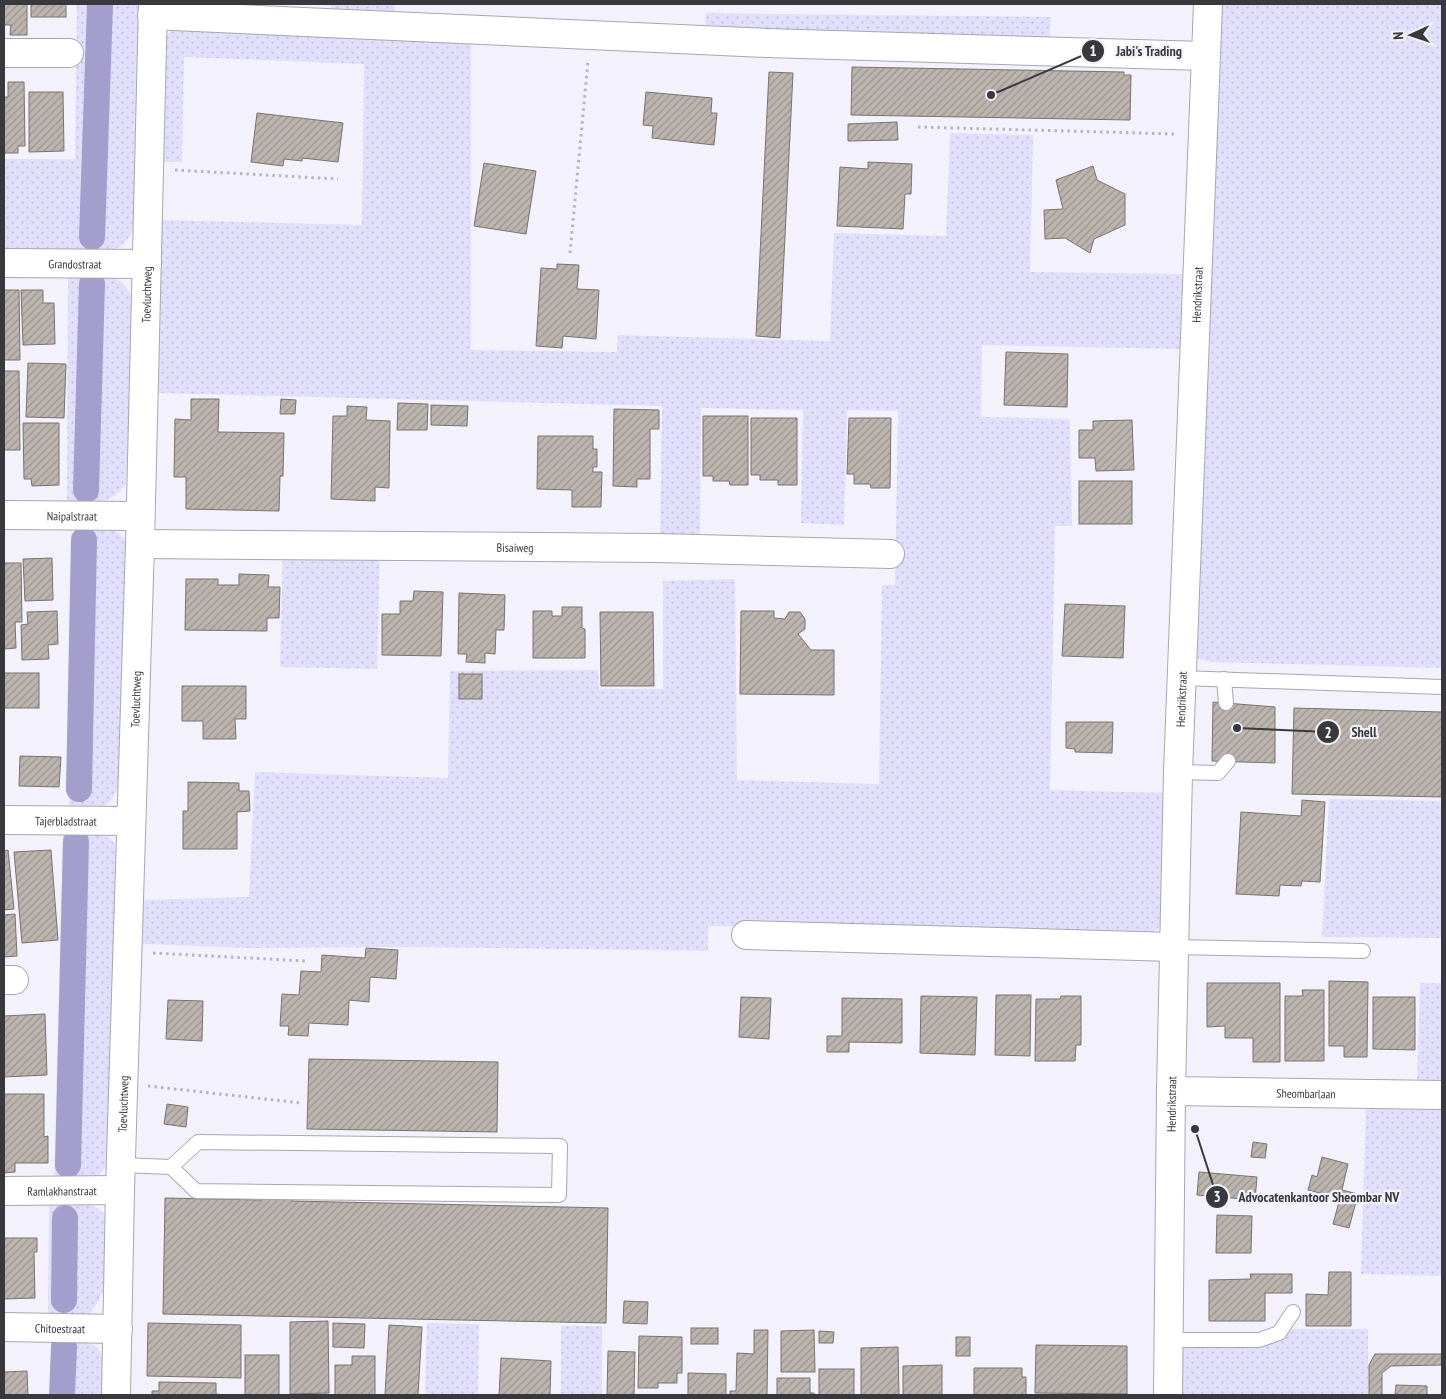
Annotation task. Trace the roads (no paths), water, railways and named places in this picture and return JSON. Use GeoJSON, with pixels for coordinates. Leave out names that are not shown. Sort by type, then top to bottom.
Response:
{"type":"FeatureCollection","features":[{"type":"Feature","properties":{"kind":"street","name":"Hendrikstraat"},"geometry":{"type":"LineString","coordinates":[[1168,1395],[1171,1091],[1178,772],[1208,4]]}},
{"type":"Feature","properties":{"kind":"street"},"geometry":{"type":"LineString","coordinates":[[152,9],[590,35],[777,43],[1205,56]]}},
{"type":"Feature","properties":{"kind":"street","name":"Toevluchtweg"},"geometry":{"type":"LineString","coordinates":[[116,1395],[130,821],[140,544],[152,9]]}},
{"type":"Feature","properties":{"kind":"street"},"geometry":{"type":"LineString","coordinates":[[4,53],[69,54]]}},
{"type":"Feature","properties":{"kind":"street","name":"Grandostraat"},"geometry":{"type":"LineString","coordinates":[[4,263],[146,264]]}},
{"type":"Feature","properties":{"kind":"street","name":"Naipalstraat"},"geometry":{"type":"LineString","coordinates":[[4,515],[140,516]]}},
{"type":"Feature","properties":{"kind":"street","name":"Bisaiweg"},"geometry":{"type":"LineString","coordinates":[[140,544],[658,548],[890,554]]}},
{"type":"Feature","properties":{"kind":"street","name":"Tajerbladstraat"},"geometry":{"type":"LineString","coordinates":[[4,820],[130,821]]}},
{"type":"Feature","properties":{"kind":"street"},"geometry":{"type":"LineString","coordinates":[[746,935],[1174,946]]}},
{"type":"Feature","properties":{"kind":"street","name":"Sheombarlaan"},"geometry":{"type":"LineString","coordinates":[[1171,1091],[1442,1095]]}},
{"type":"Feature","properties":{"kind":"street","name":"Ramlakhanstraat"},"geometry":{"type":"LineString","coordinates":[[4,1191],[120,1178]]}},
{"type":"Feature","properties":{"kind":"street","name":"Chitoestraat"},"geometry":{"type":"LineString","coordinates":[[4,1327],[118,1328]]}},
{"type":"Feature","properties":{"kind":"lane"},"geometry":{"type":"LineString","coordinates":[[1182,678],[1442,686]]}},
{"type":"Feature","properties":{"kind":"lane"},"geometry":{"type":"LineString","coordinates":[[1224,679],[1226,703]]}},
{"type":"Feature","properties":{"kind":"lane"},"geometry":{"type":"LineString","coordinates":[[1178,772],[1218,772],[1228,761]]}},
{"type":"Feature","properties":{"kind":"lane"},"geometry":{"type":"LineString","coordinates":[[1174,946],[1363,950]]}},
{"type":"Feature","properties":{"kind":"lane"},"geometry":{"type":"LineString","coordinates":[[120,1178],[171,1167],[198,1142],[560,1146],[560,1195],[196,1191],[171,1167]]}},
{"type":"Feature","properties":{"kind":"lane"},"geometry":{"type":"LineString","coordinates":[[1168,1340],[1259,1340],[1279,1333],[1293,1312]]}},
{"type":"Feature","properties":{"kind":"waterway"},"geometry":{"type":"LineString","coordinates":[[92,237],[100,4]]}},
{"type":"Feature","properties":{"kind":"waterway"},"geometry":{"type":"LineString","coordinates":[[86,490],[92,284]]}},
{"type":"Feature","properties":{"kind":"waterway"},"geometry":{"type":"LineString","coordinates":[[79,789],[84,540]]}},
{"type":"Feature","properties":{"kind":"waterway"},"geometry":{"type":"LineString","coordinates":[[68,1165],[76,842]]}},
{"type":"Feature","properties":{"kind":"waterway"},"geometry":{"type":"LineString","coordinates":[[64,1300],[65,1218]]}},
{"type":"Feature","properties":{"kind":"waterway"},"geometry":{"type":"LineString","coordinates":[[62,1395],[64,1347]]}},
{"type":"Feature","properties":{"kind":"place","name":"Jabi's Trading"},"geometry":{"type":"Point","coordinates":[991,95]}},
{"type":"Feature","properties":{"kind":"place","name":"Shell"},"geometry":{"type":"Point","coordinates":[1237,728]}},
{"type":"Feature","properties":{"kind":"place","name":"Advocatenkantoor Sheombar NV"},"geometry":{"type":"Point","coordinates":[1195,1129]}}]}
